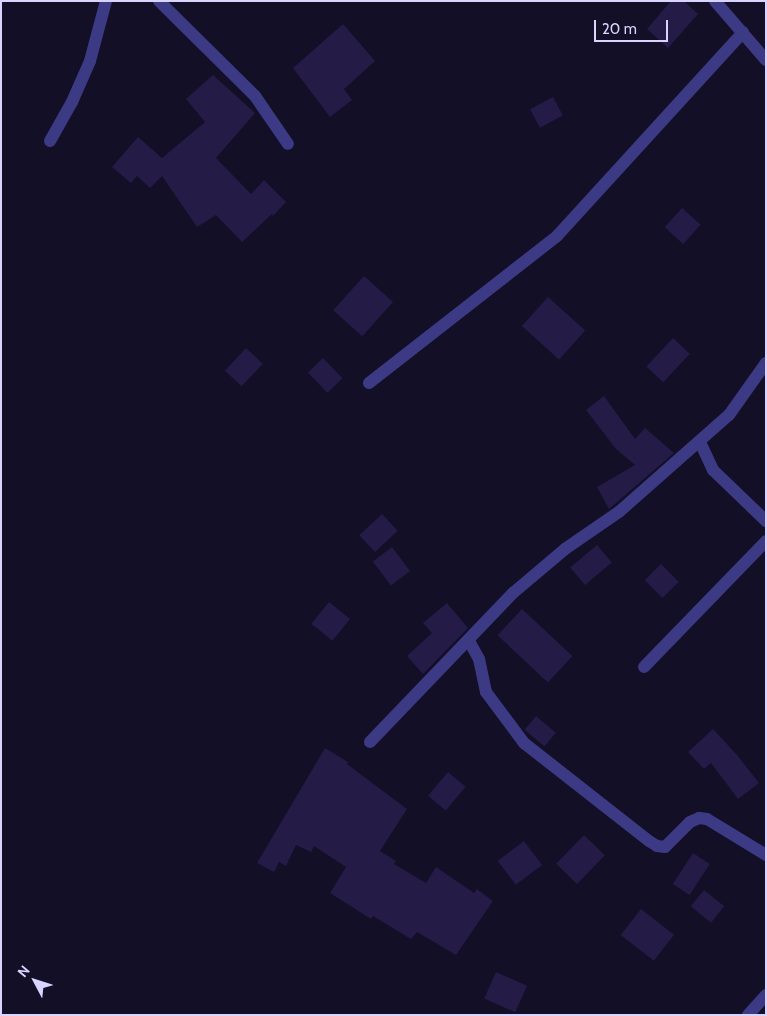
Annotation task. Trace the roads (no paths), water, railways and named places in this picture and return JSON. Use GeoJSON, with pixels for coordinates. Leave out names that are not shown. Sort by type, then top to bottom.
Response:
{"type":"FeatureCollection","features":[{"type":"Feature","properties":{"kind":"street"},"geometry":{"type":"LineString","coordinates":[[50,141],[72,102],[90,61],[106,1]]}},
{"type":"Feature","properties":{"kind":"street"},"geometry":{"type":"LineString","coordinates":[[159,1],[254,96],[288,144]]}},
{"type":"Feature","properties":{"kind":"street"},"geometry":{"type":"LineString","coordinates":[[715,1],[766,60]]}},
{"type":"Feature","properties":{"kind":"street"},"geometry":{"type":"LineString","coordinates":[[369,383],[557,236],[743,32]]}},
{"type":"Feature","properties":{"kind":"street"},"geometry":{"type":"LineString","coordinates":[[370,742],[512,593],[565,549],[620,511],[729,415],[766,363]]}},
{"type":"Feature","properties":{"kind":"street"},"geometry":{"type":"LineString","coordinates":[[700,442],[713,470],[766,521]]}},
{"type":"Feature","properties":{"kind":"street"},"geometry":{"type":"LineString","coordinates":[[644,667],[766,541]]}},
{"type":"Feature","properties":{"kind":"street"},"geometry":{"type":"LineString","coordinates":[[469,640],[479,660],[486,692],[524,743],[649,841],[657,846],[665,847],[690,822],[699,818],[706,819],[766,855]]}},
{"type":"Feature","properties":{"kind":"street"},"geometry":{"type":"LineString","coordinates":[[748,1015],[766,994]]}}]}
